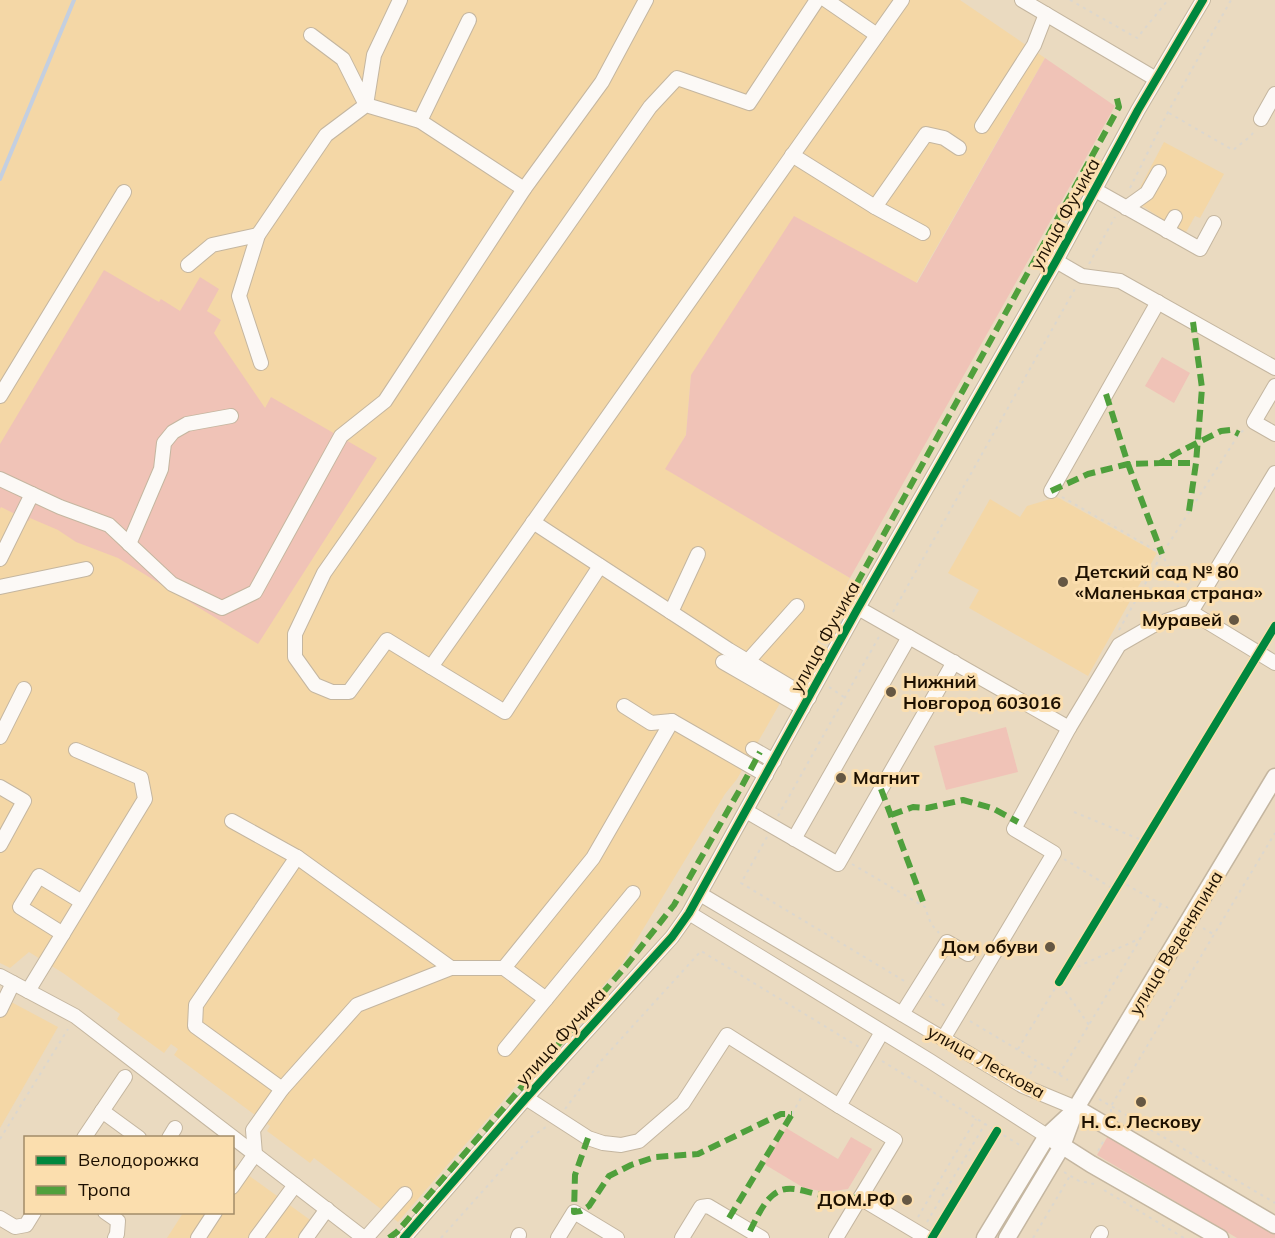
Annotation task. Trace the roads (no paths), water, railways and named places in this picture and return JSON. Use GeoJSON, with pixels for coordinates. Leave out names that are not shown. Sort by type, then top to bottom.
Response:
{"type":"FeatureCollection","features":[{"type":"Feature","properties":{"kind":"main road","name":"улица Веденяпина"},"geometry":{"type":"LineString","coordinates":[[1007,1238],[1062,1146],[1076,1108],[1270,797],[1275,777]]}},
{"type":"Feature","properties":{"kind":"main road","name":"улица Веденяпина"},"geometry":{"type":"LineString","coordinates":[[985,1238],[1047,1136],[1076,1108]]}},
{"type":"Feature","properties":{"kind":"main road","name":"улица Лескова"},"geometry":{"type":"LineString","coordinates":[[1076,1108],[1275,1225]]}},
{"type":"Feature","properties":{"kind":"main road","name":"улица Лескова"},"geometry":{"type":"LineString","coordinates":[[1047,1136],[1220,1238]]}},
{"type":"Feature","properties":{"kind":"street"},"geometry":{"type":"LineString","coordinates":[[261,363],[239,297],[258,236],[326,135],[366,105],[374,55],[400,0]]}},
{"type":"Feature","properties":{"kind":"street"},"geometry":{"type":"LineString","coordinates":[[0,479],[60,507],[109,525],[172,584],[222,608],[255,592],[341,436],[385,401],[524,189],[602,82],[646,0]]}},
{"type":"Feature","properties":{"kind":"street"},"geometry":{"type":"LineString","coordinates":[[600,566],[505,712],[387,640],[350,692],[332,692],[315,685],[295,657],[295,634],[324,573],[650,107],[677,78],[749,103],[817,0]]}},
{"type":"Feature","properties":{"kind":"street"},"geometry":{"type":"LineString","coordinates":[[826,0],[877,35]]}},
{"type":"Feature","properties":{"kind":"street"},"geometry":{"type":"LineString","coordinates":[[431,667],[902,0]]}},
{"type":"Feature","properties":{"kind":"street"},"geometry":{"type":"LineString","coordinates":[[1022,0],[1156,79]]}},
{"type":"Feature","properties":{"kind":"street","name":"улица Фучика"},"geometry":{"type":"LineString","coordinates":[[404,1238],[526,1098],[672,937],[689,913],[858,608],[1056,261],[1156,79],[1203,0]]}},
{"type":"Feature","properties":{"kind":"street"},"geometry":{"type":"LineString","coordinates":[[982,126],[1034,45],[1046,14]]}},
{"type":"Feature","properties":{"kind":"street"},"geometry":{"type":"LineString","coordinates":[[420,121],[469,20]]}},
{"type":"Feature","properties":{"kind":"street"},"geometry":{"type":"LineString","coordinates":[[311,34],[343,59],[366,105],[420,121],[524,189]]}},
{"type":"Feature","properties":{"kind":"street"},"geometry":{"type":"LineString","coordinates":[[1261,119],[1275,94]]}},
{"type":"Feature","properties":{"kind":"street"},"geometry":{"type":"LineString","coordinates":[[875,207],[926,134],[944,138],[959,148]]}},
{"type":"Feature","properties":{"kind":"street"},"geometry":{"type":"LineString","coordinates":[[792,155],[875,207],[923,233]]}},
{"type":"Feature","properties":{"kind":"street"},"geometry":{"type":"LineString","coordinates":[[1124,207],[1147,193],[1159,172]]}},
{"type":"Feature","properties":{"kind":"street"},"geometry":{"type":"LineString","coordinates":[[1095,190],[1200,249],[1214,223]]}},
{"type":"Feature","properties":{"kind":"street"},"geometry":{"type":"LineString","coordinates":[[0,396],[124,192]]}},
{"type":"Feature","properties":{"kind":"street"},"geometry":{"type":"LineString","coordinates":[[1167,231],[1175,217]]}},
{"type":"Feature","properties":{"kind":"street"},"geometry":{"type":"LineString","coordinates":[[188,265],[212,245],[258,236]]}},
{"type":"Feature","properties":{"kind":"street"},"geometry":{"type":"LineString","coordinates":[[1056,261],[1082,276],[1120,281],[1275,368]]}},
{"type":"Feature","properties":{"kind":"street"},"geometry":{"type":"LineString","coordinates":[[1051,491],[1158,302]]}},
{"type":"Feature","properties":{"kind":"street"},"geometry":{"type":"LineString","coordinates":[[1275,386],[1254,422],[1275,434]]}},
{"type":"Feature","properties":{"kind":"street"},"geometry":{"type":"LineString","coordinates":[[129,544],[161,469],[164,443],[173,432],[187,424],[231,416]]}},
{"type":"Feature","properties":{"kind":"street"},"geometry":{"type":"LineString","coordinates":[[943,1038],[1054,853],[1014,829],[1070,728],[1119,645],[1152,626],[1191,612],[1275,472]]}},
{"type":"Feature","properties":{"kind":"street"},"geometry":{"type":"LineString","coordinates":[[0,559],[32,494]]}},
{"type":"Feature","properties":{"kind":"street"},"geometry":{"type":"LineString","coordinates":[[533,522],[748,661],[806,703]]}},
{"type":"Feature","properties":{"kind":"street"},"geometry":{"type":"LineString","coordinates":[[671,612],[698,554]]}},
{"type":"Feature","properties":{"kind":"street"},"geometry":{"type":"LineString","coordinates":[[0,587],[86,569]]}},
{"type":"Feature","properties":{"kind":"street"},"geometry":{"type":"LineString","coordinates":[[748,661],[797,606]]}},
{"type":"Feature","properties":{"kind":"street"},"geometry":{"type":"LineString","coordinates":[[858,608],[1070,728]]}},
{"type":"Feature","properties":{"kind":"street"},"geometry":{"type":"LineString","coordinates":[[1191,612],[1275,663]]}},
{"type":"Feature","properties":{"kind":"street"},"geometry":{"type":"LineString","coordinates":[[794,838],[909,637]]}},
{"type":"Feature","properties":{"kind":"street"},"geometry":{"type":"LineString","coordinates":[[723,662],[806,703]]}},
{"type":"Feature","properties":{"kind":"street"},"geometry":{"type":"LineString","coordinates":[[746,811],[838,864],[954,662]]}},
{"type":"Feature","properties":{"kind":"street"},"geometry":{"type":"LineString","coordinates":[[0,737],[24,689]]}},
{"type":"Feature","properties":{"kind":"street"},"geometry":{"type":"LineString","coordinates":[[0,704],[13,710]]}},
{"type":"Feature","properties":{"kind":"street"},"geometry":{"type":"LineString","coordinates":[[624,706],[651,723],[672,721],[766,775]]}},
{"type":"Feature","properties":{"kind":"street"},"geometry":{"type":"LineString","coordinates":[[504,968],[593,858],[672,721]]}},
{"type":"Feature","properties":{"kind":"street"},"geometry":{"type":"LineString","coordinates":[[753,749],[774,761]]}},
{"type":"Feature","properties":{"kind":"street"},"geometry":{"type":"LineString","coordinates":[[28,991],[145,800],[141,778],[76,750]]}},
{"type":"Feature","properties":{"kind":"street"},"geometry":{"type":"LineString","coordinates":[[0,787],[24,801],[0,845]]}},
{"type":"Feature","properties":{"kind":"street"},"geometry":{"type":"LineString","coordinates":[[232,821],[297,857],[451,968]]}},
{"type":"Feature","properties":{"kind":"street"},"geometry":{"type":"LineString","coordinates":[[282,1089],[195,1026],[196,1005],[297,857]]}},
{"type":"Feature","properties":{"kind":"street"},"geometry":{"type":"LineString","coordinates":[[63,934],[20,907],[39,876],[82,902]]}},
{"type":"Feature","properties":{"kind":"street"},"geometry":{"type":"LineString","coordinates":[[505,1049],[633,893]]}},
{"type":"Feature","properties":{"kind":"street","name":"улица Лескова"},"geometry":{"type":"LineString","coordinates":[[700,894],[1023,1086],[1076,1108]]}},
{"type":"Feature","properties":{"kind":"street","name":"улица Лескова"},"geometry":{"type":"LineString","coordinates":[[689,913],[1047,1136]]}},
{"type":"Feature","properties":{"kind":"street"},"geometry":{"type":"LineString","coordinates":[[902,1014],[947,942],[968,954]]}},
{"type":"Feature","properties":{"kind":"street"},"geometry":{"type":"LineString","coordinates":[[234,1184],[255,1154],[254,1130],[282,1089],[357,1005],[451,968],[504,968],[546,999]]}},
{"type":"Feature","properties":{"kind":"street"},"geometry":{"type":"LineString","coordinates":[[0,976],[75,1016],[232,1136]]}},
{"type":"Feature","properties":{"kind":"street"},"geometry":{"type":"LineString","coordinates":[[0,1010],[13,983]]}},
{"type":"Feature","properties":{"kind":"street"},"geometry":{"type":"LineString","coordinates":[[839,1106],[882,1032]]}},
{"type":"Feature","properties":{"kind":"street"},"geometry":{"type":"LineString","coordinates":[[526,1098],[588,1138],[621,1145],[639,1141],[683,1103],[727,1035],[895,1140],[836,1238]]}},
{"type":"Feature","properties":{"kind":"street"},"geometry":{"type":"LineString","coordinates":[[85,1136],[125,1077]]}},
{"type":"Feature","properties":{"kind":"street"},"geometry":{"type":"LineString","coordinates":[[102,1111],[138,1136]]}},
{"type":"Feature","properties":{"kind":"street"},"geometry":{"type":"LineString","coordinates":[[234,1138],[365,1238],[405,1194]]}},
{"type":"Feature","properties":{"kind":"street"},"geometry":{"type":"LineString","coordinates":[[256,1238],[295,1185]]}},
{"type":"Feature","properties":{"kind":"street"},"geometry":{"type":"LineString","coordinates":[[860,1198],[919,1233]]}},
{"type":"Feature","properties":{"kind":"street"},"geometry":{"type":"LineString","coordinates":[[682,1238],[701,1207],[708,1206],[762,1238]]}},
{"type":"Feature","properties":{"kind":"street"},"geometry":{"type":"LineString","coordinates":[[306,1238],[327,1209]]}},
{"type":"Feature","properties":{"kind":"street"},"geometry":{"type":"LineString","coordinates":[[558,1238],[573,1212],[617,1238]]}},
{"type":"Feature","properties":{"kind":"street"},"geometry":{"type":"LineString","coordinates":[[0,1218],[25,1231],[33,1214]]}},
{"type":"Feature","properties":{"kind":"street"},"geometry":{"type":"LineString","coordinates":[[198,1238],[214,1214]]}},
{"type":"Feature","properties":{"kind":"street"},"geometry":{"type":"LineString","coordinates":[[115,1238],[121,1217]]}},
{"type":"Feature","properties":{"kind":"waterway"},"geometry":{"type":"LineString","coordinates":[[0,179],[74,0]]}},
{"type":"Feature","properties":{"kind":"place","name":"Детский сад № 80 «Маленькая страна»"},"geometry":{"type":"Point","coordinates":[1063,582]}},
{"type":"Feature","properties":{"kind":"place","name":"Муравей"},"geometry":{"type":"Point","coordinates":[1234,620]}},
{"type":"Feature","properties":{"kind":"place","name":"Нижний Новгород 603016"},"geometry":{"type":"Point","coordinates":[891,692]}},
{"type":"Feature","properties":{"kind":"place","name":"Магнит"},"geometry":{"type":"Point","coordinates":[841,778]}},
{"type":"Feature","properties":{"kind":"place","name":"Дом обуви"},"geometry":{"type":"Point","coordinates":[1050,947]}},
{"type":"Feature","properties":{"kind":"place","name":"Н. С. Лескову"},"geometry":{"type":"Point","coordinates":[1141,1102]}},
{"type":"Feature","properties":{"kind":"place","name":"ДОМ.РФ"},"geometry":{"type":"Point","coordinates":[907,1200]}}]}
